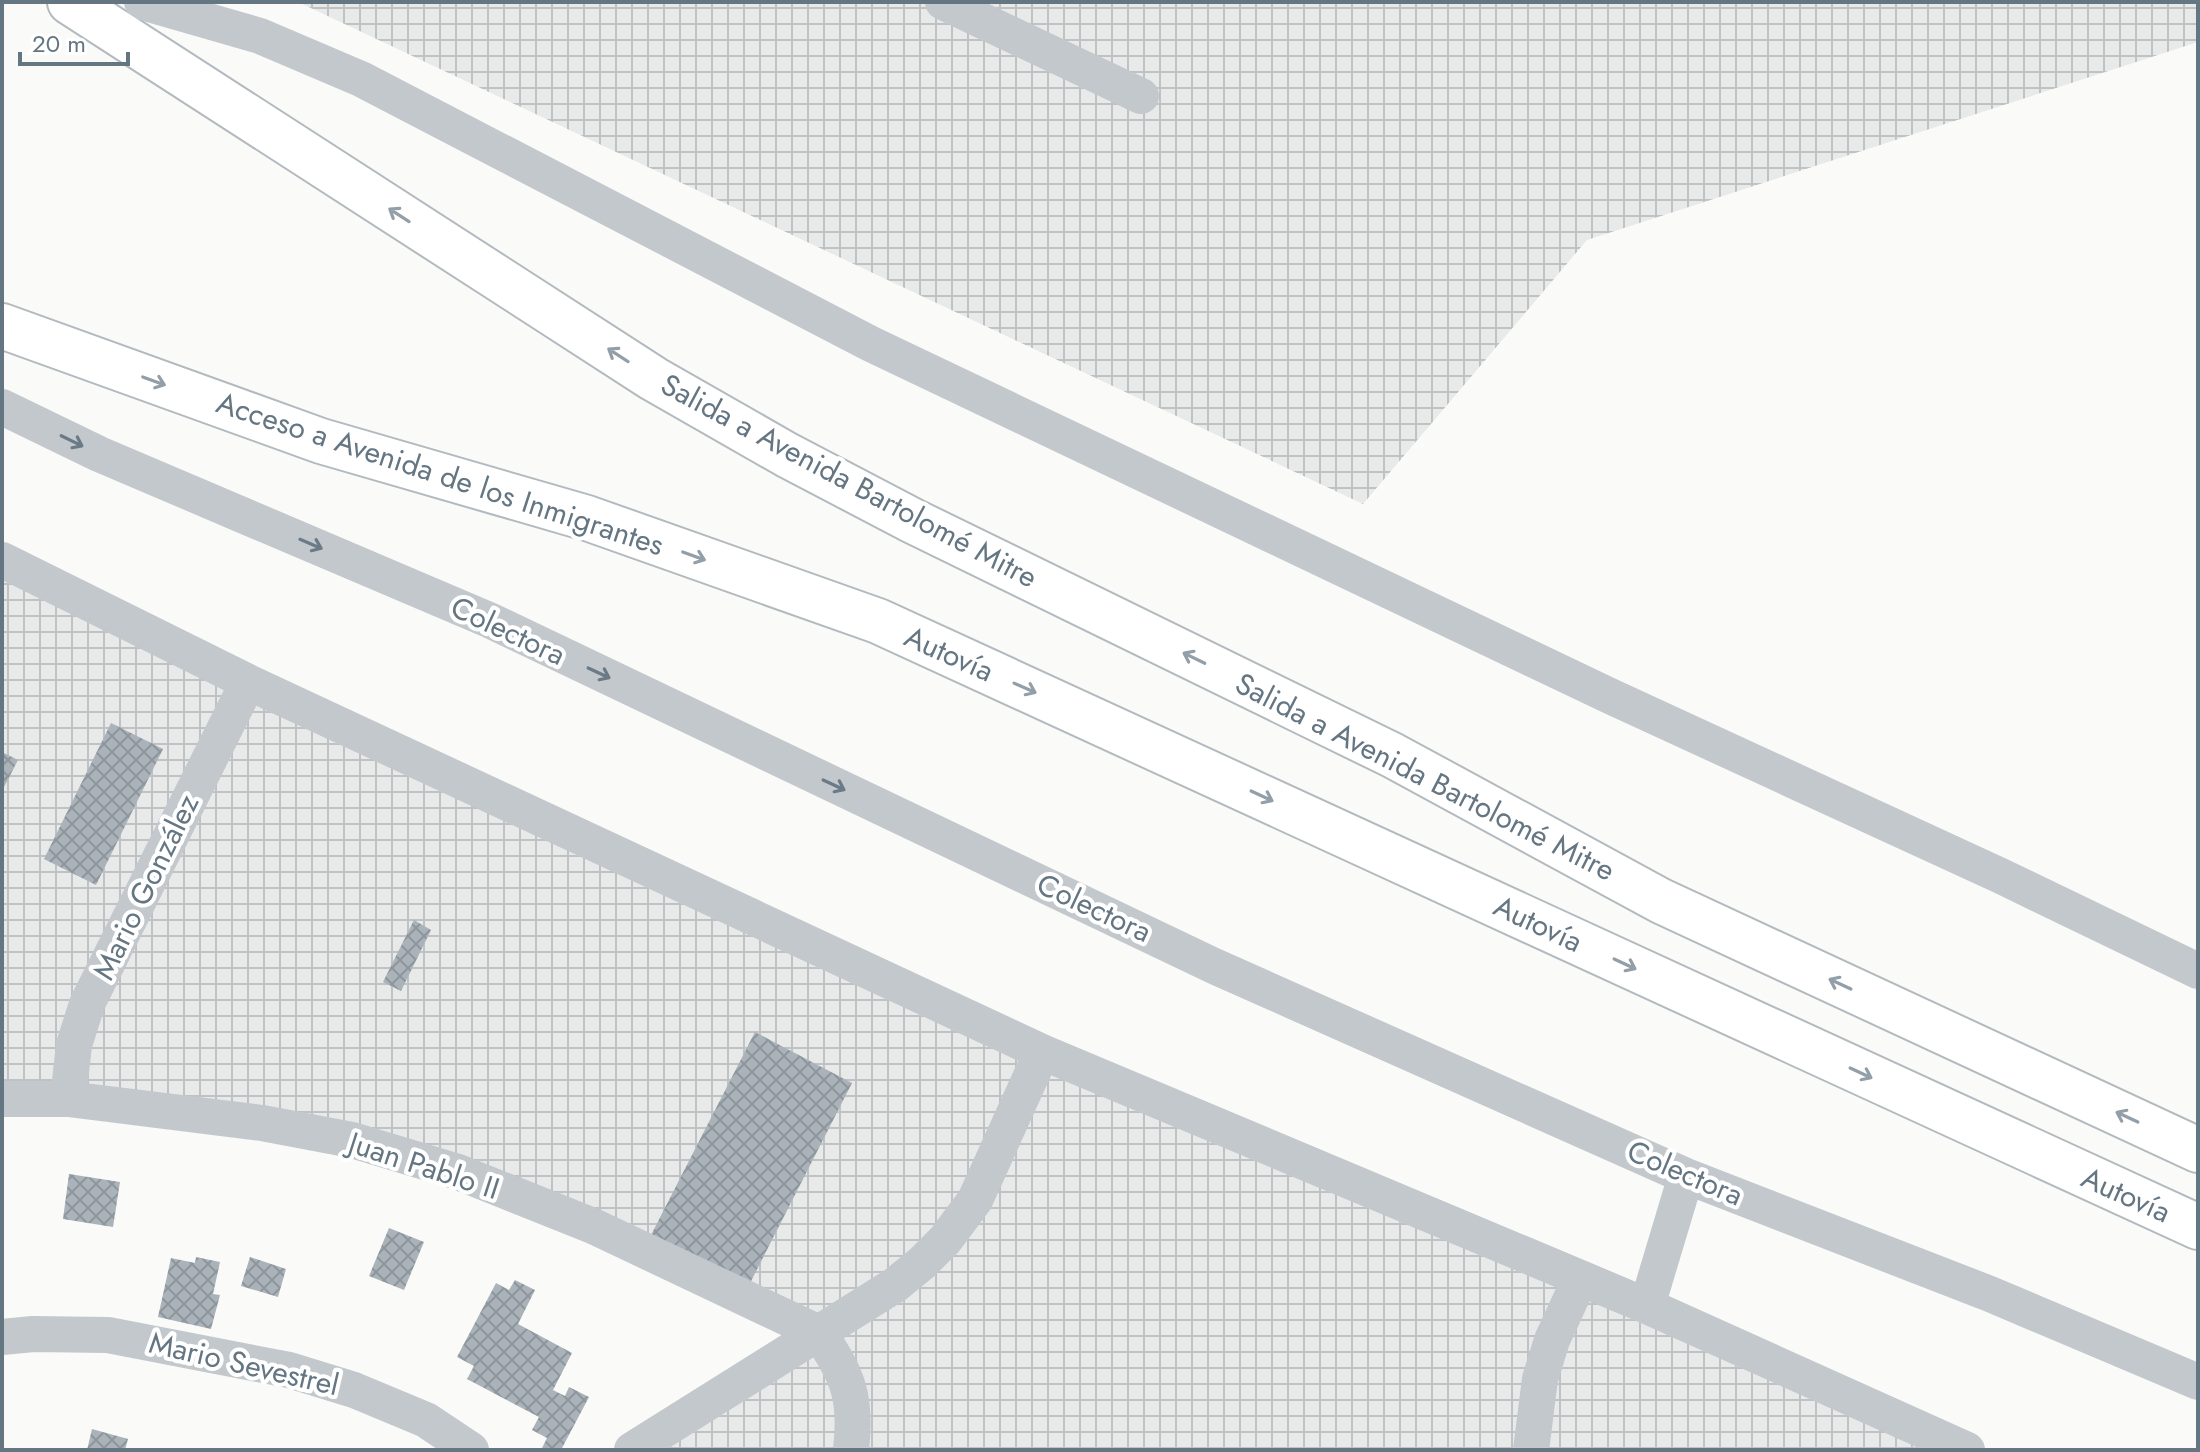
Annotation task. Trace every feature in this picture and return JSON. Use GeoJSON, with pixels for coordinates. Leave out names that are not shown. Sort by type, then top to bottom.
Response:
{"type":"FeatureCollection","features":[{"type":"Feature","properties":{"kind":"street","name":"Salida a Avenida Bartolomé Mitre"},"geometry":{"type":"LineString","coordinates":[[70,2],[641,370],[787,455],[913,521],[1392,755],[1661,901],[2198,1150]]}},
{"type":"Feature","properties":{"kind":"street"},"geometry":{"type":"LineString","coordinates":[[142,2],[260,36],[361,79],[871,344],[1610,696],[2001,876],[2198,971]]}},
{"type":"Feature","properties":{"kind":"street"},"geometry":{"type":"LineString","coordinates":[[943,2],[1141,96]]}},
{"type":"Feature","properties":{"kind":"street","name":"Acceso a Avenida de los Inmigrantes"},"geometry":{"type":"LineString","coordinates":[[2,326],[321,441],[587,518],[878,621]]}},
{"type":"Feature","properties":{"kind":"street","name":"Colectora"},"geometry":{"type":"LineString","coordinates":[[2,407],[99,454],[489,620],[1214,966],[1686,1176],[1990,1294],[2198,1382]]}},
{"type":"Feature","properties":{"kind":"street"},"geometry":{"type":"LineString","coordinates":[[2,560],[248,682],[1042,1052],[1647,1306],[1967,1450]]}},
{"type":"Feature","properties":{"kind":"street","name":"Autovía"},"geometry":{"type":"LineString","coordinates":[[878,621],[2198,1227]]}},
{"type":"Feature","properties":{"kind":"street","name":"Mario González"},"geometry":{"type":"LineString","coordinates":[[68,1099],[74,1045],[87,1004],[248,682]]}},
{"type":"Feature","properties":{"kind":"street"},"geometry":{"type":"LineString","coordinates":[[632,1450],[895,1285],[922,1263],[945,1240],[975,1200],[1042,1052]]}},
{"type":"Feature","properties":{"kind":"street","name":"Juan Pablo II"},"geometry":{"type":"LineString","coordinates":[[2,1099],[68,1099],[262,1123],[352,1140],[458,1172],[593,1226],[819,1333]]}},
{"type":"Feature","properties":{"kind":"street"},"geometry":{"type":"LineString","coordinates":[[1647,1306],[1686,1176]]}},
{"type":"Feature","properties":{"kind":"street"},"geometry":{"type":"LineString","coordinates":[[1531,1450],[1540,1379],[1552,1340],[1580,1279]]}},
{"type":"Feature","properties":{"kind":"street"},"geometry":{"type":"LineString","coordinates":[[819,1333],[841,1365],[851,1392],[851,1450]]}},
{"type":"Feature","properties":{"kind":"street","name":"Mario Sevestrel"},"geometry":{"type":"LineString","coordinates":[[2,1337],[33,1334],[108,1335],[289,1370],[354,1390],[426,1420],[471,1450]]}},
{"type":"Feature","properties":{"kind":"shaded area"},"geometry":{"type":"Polygon","coordinates":[[[298,2],[2198,2],[2198,42],[1587,240],[1363,504],[298,2]]]}},
{"type":"Feature","properties":{"kind":"shaded area"},"geometry":{"type":"Polygon","coordinates":[[[2,560],[248,682],[1967,1450],[632,1450],[818,1334],[458,1172],[2,1099],[2,560]]]}},
{"type":"Feature","properties":{"kind":"building"},"geometry":{"type":"Polygon","coordinates":[[[111,723],[163,749],[96,885],[44,859],[111,723]]]}},
{"type":"Feature","properties":{"kind":"building"},"geometry":{"type":"Polygon","coordinates":[[[2,752],[18,760],[2,791],[2,752]]]}},
{"type":"Feature","properties":{"kind":"building"},"geometry":{"type":"Polygon","coordinates":[[[414,920],[431,930],[401,991],[383,982],[414,920]]]}},
{"type":"Feature","properties":{"kind":"building"},"geometry":{"type":"Polygon","coordinates":[[[755,1032],[852,1083],[747,1289],[649,1239],[755,1032]]]}},
{"type":"Feature","properties":{"kind":"building"},"geometry":{"type":"Polygon","coordinates":[[[69,1174],[120,1182],[113,1227],[63,1219],[69,1174]]]}},
{"type":"Feature","properties":{"kind":"building"},"geometry":{"type":"Polygon","coordinates":[[[389,1228],[424,1242],[404,1290],[369,1276],[389,1228]]]}},
{"type":"Feature","properties":{"kind":"building"},"geometry":{"type":"Polygon","coordinates":[[[196,1257],[220,1262],[213,1294],[220,1295],[211,1329],[158,1317],[171,1258],[195,1263],[196,1257]]]}},
{"type":"Feature","properties":{"kind":"building"},"geometry":{"type":"Polygon","coordinates":[[[250,1257],[286,1269],[278,1297],[241,1286],[250,1257]]]}},
{"type":"Feature","properties":{"kind":"building"},"geometry":{"type":"Polygon","coordinates":[[[515,1280],[535,1290],[518,1324],[572,1353],[553,1390],[565,1396],[569,1387],[589,1397],[561,1450],[541,1450],[547,1438],[532,1430],[539,1417],[467,1379],[474,1366],[457,1357],[496,1283],[509,1290],[515,1280]]]}},
{"type":"Feature","properties":{"kind":"building"},"geometry":{"type":"Polygon","coordinates":[[[92,1429],[128,1439],[125,1450],[87,1450],[92,1429]]]}}]}
